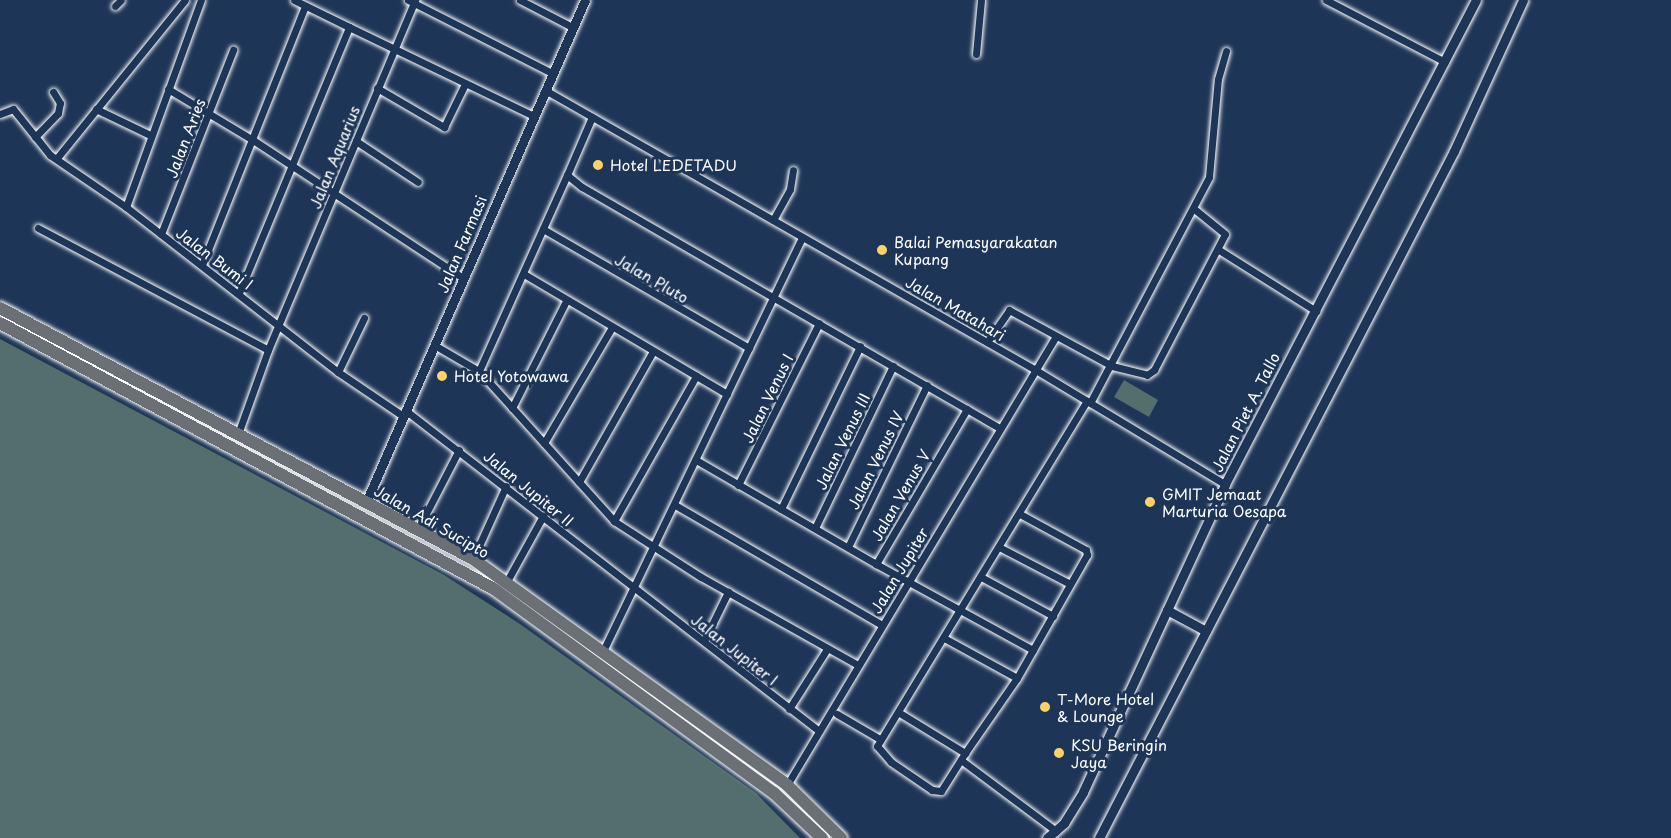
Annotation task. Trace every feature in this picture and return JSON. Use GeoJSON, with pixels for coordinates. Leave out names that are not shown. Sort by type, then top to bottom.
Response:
{"type":"FeatureCollection","features":[{"type":"Feature","properties":{"kind":"highway","name":"Jalan Adi Sucipto"},"geometry":{"type":"LineString","coordinates":[[0,308],[69,353],[460,568],[563,639],[774,793],[822,838]]}},
{"type":"Feature","properties":{"kind":"highway","name":"Jalan Adi Sucipto"},"geometry":{"type":"LineString","coordinates":[[0,323],[69,353],[238,435],[367,500],[473,559],[787,785],[841,838]]}},
{"type":"Feature","properties":{"kind":"highway"},"geometry":{"type":"LineString","coordinates":[[563,639],[569,627]]}},
{"type":"Feature","properties":{"kind":"main road","name":"Jalan Farmasi"},"geometry":{"type":"LineString","coordinates":[[367,500],[404,413],[436,346],[462,278],[532,115],[585,0]]}},
{"type":"Feature","properties":{"kind":"main road","name":"Jalan Piet A. Tallo"},"geometry":{"type":"LineString","coordinates":[[1047,838],[1056,831],[1083,792],[1225,484],[1476,0]]}},
{"type":"Feature","properties":{"kind":"main road"},"geometry":{"type":"LineString","coordinates":[[1099,838],[1454,151],[1523,0]]}},
{"type":"Feature","properties":{"kind":"main road"},"geometry":{"type":"LineString","coordinates":[[1167,610],[1206,631]]}},
{"type":"Feature","properties":{"kind":"street"},"geometry":{"type":"LineString","coordinates":[[115,6],[121,0]]}},
{"type":"Feature","properties":{"kind":"street"},"geometry":{"type":"LineString","coordinates":[[57,158],[185,0]]}},
{"type":"Feature","properties":{"kind":"street"},"geometry":{"type":"LineString","coordinates":[[126,207],[150,135],[201,0]]}},
{"type":"Feature","properties":{"kind":"street"},"geometry":{"type":"LineString","coordinates":[[294,0],[532,115]]}},
{"type":"Feature","properties":{"kind":"street"},"geometry":{"type":"LineString","coordinates":[[520,0],[572,27]]}},
{"type":"Feature","properties":{"kind":"street"},"geometry":{"type":"LineString","coordinates":[[975,54],[981,0]]}},
{"type":"Feature","properties":{"kind":"street"},"geometry":{"type":"LineString","coordinates":[[1326,0],[1336,2],[1445,62]]}},
{"type":"Feature","properties":{"kind":"street"},"geometry":{"type":"LineString","coordinates":[[412,1],[552,73]]}},
{"type":"Feature","properties":{"kind":"street","name":"Jalan Aquarius"},"geometry":{"type":"LineString","coordinates":[[238,435],[268,350],[334,195],[412,1]]}},
{"type":"Feature","properties":{"kind":"street"},"geometry":{"type":"LineString","coordinates":[[202,266],[305,6]]}},
{"type":"Feature","properties":{"kind":"street"},"geometry":{"type":"LineString","coordinates":[[239,293],[349,27]]}},
{"type":"Feature","properties":{"kind":"street","name":"Jalan Aries"},"geometry":{"type":"LineString","coordinates":[[161,234],[233,50]]}},
{"type":"Feature","properties":{"kind":"street"},"geometry":{"type":"LineString","coordinates":[[1020,514],[1086,550],[1053,616],[1017,678],[963,757],[945,788],[938,792],[881,753],[878,746],[880,740],[944,638],[960,610],[1112,366],[1194,209],[1212,168],[1218,79],[1226,51]]}},
{"type":"Feature","properties":{"kind":"street"},"geometry":{"type":"LineString","coordinates":[[377,88],[444,127],[465,84]]}},
{"type":"Feature","properties":{"kind":"street"},"geometry":{"type":"LineString","coordinates":[[168,89],[253,140],[462,278]]}},
{"type":"Feature","properties":{"kind":"street","name":"Jalan Matahari"},"geometry":{"type":"LineString","coordinates":[[545,90],[1034,369],[1225,484]]}},
{"type":"Feature","properties":{"kind":"street"},"geometry":{"type":"LineString","coordinates":[[35,137],[58,113],[60,103],[53,92]]}},
{"type":"Feature","properties":{"kind":"street","name":"Jalan Bumi I"},"geometry":{"type":"LineString","coordinates":[[0,114],[10,108],[19,114],[35,137],[57,158],[239,293],[338,372],[404,413]]}},
{"type":"Feature","properties":{"kind":"street"},"geometry":{"type":"LineString","coordinates":[[96,109],[150,135]]}},
{"type":"Feature","properties":{"kind":"street"},"geometry":{"type":"LineString","coordinates":[[479,371],[592,117]]}},
{"type":"Feature","properties":{"kind":"street"},"geometry":{"type":"LineString","coordinates":[[356,141],[418,182]]}},
{"type":"Feature","properties":{"kind":"street"},"geometry":{"type":"LineString","coordinates":[[773,220],[790,189],[793,170]]}},
{"type":"Feature","properties":{"kind":"street"},"geometry":{"type":"LineString","coordinates":[[567,175],[999,428]]}},
{"type":"Feature","properties":{"kind":"street"},"geometry":{"type":"LineString","coordinates":[[987,342],[1006,310],[1112,366],[1143,376],[1154,370],[1219,250],[1225,231],[1194,209]]}},
{"type":"Feature","properties":{"kind":"street"},"geometry":{"type":"LineString","coordinates":[[38,228],[268,350]]}},
{"type":"Feature","properties":{"kind":"street","name":"Jalan Pluto"},"geometry":{"type":"LineString","coordinates":[[543,229],[749,348]]}},
{"type":"Feature","properties":{"kind":"street"},"geometry":{"type":"LineString","coordinates":[[603,651],[802,237]]}},
{"type":"Feature","properties":{"kind":"street"},"geometry":{"type":"LineString","coordinates":[[1219,250],[1316,311]]}},
{"type":"Feature","properties":{"kind":"street"},"geometry":{"type":"LineString","coordinates":[[524,274],[611,329],[727,394]]}},
{"type":"Feature","properties":{"kind":"street"},"geometry":{"type":"LineString","coordinates":[[512,408],[566,301]]}},
{"type":"Feature","properties":{"kind":"street"},"geometry":{"type":"LineString","coordinates":[[338,372],[364,318]]}},
{"type":"Feature","properties":{"kind":"street","name":"Jalan Venus I"},"geometry":{"type":"LineString","coordinates":[[738,485],[819,323]]}},
{"type":"Feature","properties":{"kind":"street"},"geometry":{"type":"LineString","coordinates":[[544,443],[611,329]]}},
{"type":"Feature","properties":{"kind":"street","name":"Jalan Jupiter"},"geometry":{"type":"LineString","coordinates":[[787,785],[1034,369],[1056,336]]}},
{"type":"Feature","properties":{"kind":"street"},"geometry":{"type":"LineString","coordinates":[[436,346],[479,371],[614,520],[654,548],[858,666]]}},
{"type":"Feature","properties":{"kind":"street"},"geometry":{"type":"LineString","coordinates":[[781,508],[860,346]]}},
{"type":"Feature","properties":{"kind":"street"},"geometry":{"type":"LineString","coordinates":[[579,482],[652,352]]}},
{"type":"Feature","properties":{"kind":"street","name":"Jalan Venus III"},"geometry":{"type":"LineString","coordinates":[[815,528],[893,366]]}},
{"type":"Feature","properties":{"kind":"street"},"geometry":{"type":"LineString","coordinates":[[614,520],[696,376]]}},
{"type":"Feature","properties":{"kind":"street","name":"Jalan Venus IV"},"geometry":{"type":"LineString","coordinates":[[848,547],[927,385]]}},
{"type":"Feature","properties":{"kind":"street","name":"Jalan Venus V"},"geometry":{"type":"LineString","coordinates":[[967,409],[876,564],[1034,650]]}},
{"type":"Feature","properties":{"kind":"street","name":"Jalan Jupiter II"},"geometry":{"type":"LineString","coordinates":[[404,413],[459,450],[634,589]]}},
{"type":"Feature","properties":{"kind":"street"},"geometry":{"type":"LineString","coordinates":[[418,529],[459,450]]}},
{"type":"Feature","properties":{"kind":"street"},"geometry":{"type":"LineString","coordinates":[[696,460],[876,564]]}},
{"type":"Feature","properties":{"kind":"street"},"geometry":{"type":"LineString","coordinates":[[473,559],[506,486]]}},
{"type":"Feature","properties":{"kind":"street"},"geometry":{"type":"LineString","coordinates":[[675,505],[882,625]]}},
{"type":"Feature","properties":{"kind":"street"},"geometry":{"type":"LineString","coordinates":[[506,583],[543,516]]}},
{"type":"Feature","properties":{"kind":"street"},"geometry":{"type":"LineString","coordinates":[[999,547],[1070,584]]}},
{"type":"Feature","properties":{"kind":"street"},"geometry":{"type":"LineString","coordinates":[[981,577],[1053,616]]}},
{"type":"Feature","properties":{"kind":"street","name":"Jalan Jupiter I"},"geometry":{"type":"LineString","coordinates":[[634,589],[704,640],[819,731]]}},
{"type":"Feature","properties":{"kind":"street"},"geometry":{"type":"LineString","coordinates":[[704,640],[728,592]]}},
{"type":"Feature","properties":{"kind":"street"},"geometry":{"type":"LineString","coordinates":[[944,638],[1017,678]]}},
{"type":"Feature","properties":{"kind":"street"},"geometry":{"type":"LineString","coordinates":[[789,709],[827,649]]}},
{"type":"Feature","properties":{"kind":"street"},"geometry":{"type":"LineString","coordinates":[[898,712],[963,757],[1056,831]]}},
{"type":"Feature","properties":{"kind":"street"},"geometry":{"type":"LineString","coordinates":[[837,714],[880,740]]}},
{"type":"Feature","properties":{"kind":"green space"},"geometry":{"type":"Polygon","coordinates":[[[0,339],[444,575],[520,624],[756,793],[800,838],[0,838],[0,339]]]}},
{"type":"Feature","properties":{"kind":"green space"},"geometry":{"type":"Polygon","coordinates":[[[1124,380],[1158,400],[1149,417],[1114,397],[1124,380]]]}},
{"type":"Feature","properties":{"kind":"place","name":"Hotel LEDETADU"},"geometry":{"type":"Point","coordinates":[598,165]}},
{"type":"Feature","properties":{"kind":"place","name":"Balai Pemasyarakatan Kupang"},"geometry":{"type":"Point","coordinates":[882,250]}},
{"type":"Feature","properties":{"kind":"place","name":"Hotel Yotowawa"},"geometry":{"type":"Point","coordinates":[442,376]}},
{"type":"Feature","properties":{"kind":"place","name":"GMIT Jemaat Marturia Oesapa"},"geometry":{"type":"Point","coordinates":[1150,502]}},
{"type":"Feature","properties":{"kind":"place","name":"T-More Hotel & Lounge"},"geometry":{"type":"Point","coordinates":[1045,707]}},
{"type":"Feature","properties":{"kind":"place","name":"KSU Beringin Jaya"},"geometry":{"type":"Point","coordinates":[1059,753]}}]}
